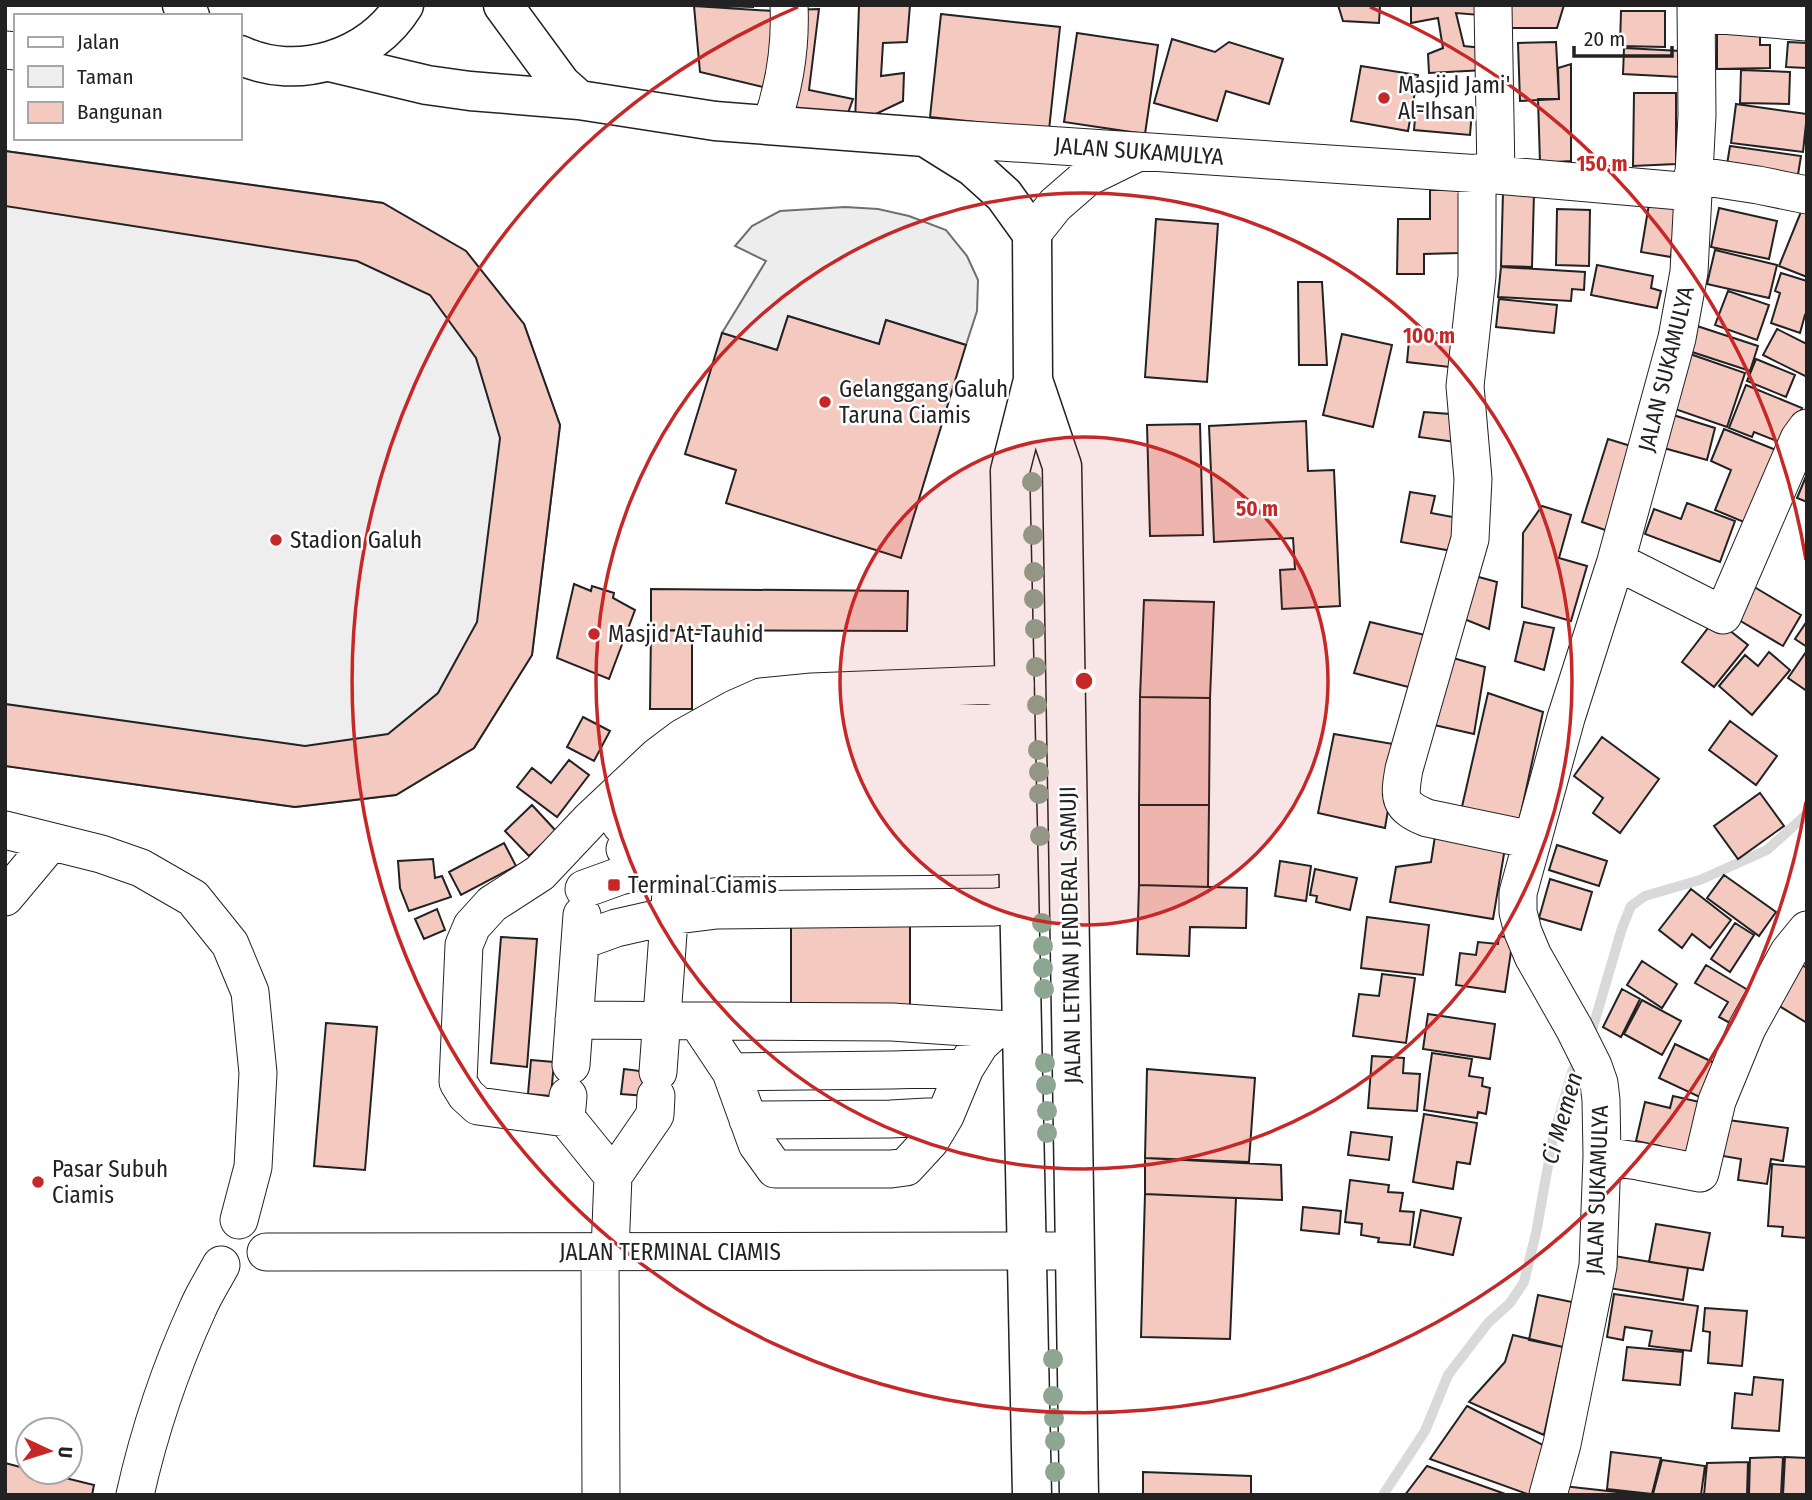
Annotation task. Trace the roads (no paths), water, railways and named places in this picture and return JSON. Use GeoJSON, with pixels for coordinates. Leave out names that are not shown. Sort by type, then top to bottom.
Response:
{"type":"FeatureCollection","features":[{"type":"Feature","properties":{"kind":"main road"},"geometry":{"type":"LineString","coordinates":[[242,56],[274,65],[302,66],[330,62],[356,51],[379,34],[404,5]]}},
{"type":"Feature","properties":{"kind":"main road"},"geometry":{"type":"LineString","coordinates":[[503,5],[561,84],[579,100]]}},
{"type":"Feature","properties":{"kind":"main road","name":"JALAN SUKAMULYA"},"geometry":{"type":"LineString","coordinates":[[330,62],[427,85],[470,92],[579,100],[702,119],[925,137]]}},
{"type":"Feature","properties":{"kind":"main road"},"geometry":{"type":"LineString","coordinates":[[925,137],[973,167],[1004,195],[1032,234]]}},
{"type":"Feature","properties":{"kind":"main road","name":"JALAN LETNAN JENDERAL SAMUJI"},"geometry":{"type":"LineString","coordinates":[[1032,234],[1032,380],[1010,471],[1017,799],[970,1074],[1026,1251],[1032,1495]]}},
{"type":"Feature","properties":{"kind":"main road","name":"JALAN LETNAN JENDERAL SAMUJI"},"geometry":{"type":"LineString","coordinates":[[1032,380],[1062,466],[1079,1495]]}},
{"type":"Feature","properties":{"kind":"main road"},"geometry":{"type":"LineString","coordinates":[[1017,799],[1069,878]]}},
{"type":"Feature","properties":{"kind":"main road"},"geometry":{"type":"LineString","coordinates":[[970,1074],[1071,1031]]}},
{"type":"Feature","properties":{"kind":"street"},"geometry":{"type":"LineString","coordinates":[[771,125],[782,95],[789,54],[789,5]]}},
{"type":"Feature","properties":{"kind":"street"},"geometry":{"type":"LineString","coordinates":[[1493,5],[1487,174],[1465,386],[1473,479],[1470,539],[1401,787],[1402,801],[1410,811],[1427,818],[1532,840]]}},
{"type":"Feature","properties":{"kind":"street"},"geometry":{"type":"LineString","coordinates":[[1807,22],[1696,9],[1697,115],[1693,183],[1758,185],[1807,195]]}},
{"type":"Feature","properties":{"kind":"street","name":"JALAN SUKAMULYA"},"geometry":{"type":"LineString","coordinates":[[925,137],[1487,174],[1693,183],[1689,272],[1677,338],[1616,561],[1566,718],[1518,893],[1518,912],[1523,932],[1533,956],[1593,1066],[1601,1100],[1598,1266],[1562,1444],[1548,1495]]}},
{"type":"Feature","properties":{"kind":"street"},"geometry":{"type":"LineString","coordinates":[[1032,234],[1055,205],[1086,178],[1140,151]]}},
{"type":"Feature","properties":{"kind":"street"},"geometry":{"type":"LineString","coordinates":[[1616,561],[1723,615],[1799,439],[1807,428]]}},
{"type":"Feature","properties":{"kind":"street"},"geometry":{"type":"LineString","coordinates":[[919,688],[1017,799]]}},
{"type":"Feature","properties":{"kind":"street"},"geometry":{"type":"LineString","coordinates":[[588,867],[616,928],[675,809],[734,709],[761,697],[919,688]]}},
{"type":"Feature","properties":{"kind":"street"},"geometry":{"type":"LineString","coordinates":[[919,688],[953,816],[994,884],[1017,799],[990,723],[953,816]]}},
{"type":"Feature","properties":{"kind":"street"},"geometry":{"type":"LineString","coordinates":[[568,1093],[478,1106],[466,1095],[458,1082],[464,946],[472,926],[492,904],[540,873],[588,867],[620,876],[725,753],[992,829],[1017,799]]}},
{"type":"Feature","properties":{"kind":"street"},"geometry":{"type":"LineString","coordinates":[[675,809],[716,910],[953,816],[991,776],[1017,799]]}},
{"type":"Feature","properties":{"kind":"street"},"geometry":{"type":"LineString","coordinates":[[612,1176],[568,1093],[588,867],[624,823],[675,809],[723,806],[953,816]]}},
{"type":"Feature","properties":{"kind":"street"},"geometry":{"type":"LineString","coordinates":[[675,809],[720,858],[953,816]]}},
{"type":"Feature","properties":{"kind":"street"},"geometry":{"type":"LineString","coordinates":[[588,867],[675,809]]}},
{"type":"Feature","properties":{"kind":"street"},"geometry":{"type":"LineString","coordinates":[[601,1495],[605,1252],[612,1176],[655,1115],[675,809]]}},
{"type":"Feature","properties":{"kind":"street"},"geometry":{"type":"LineString","coordinates":[[5,830],[101,854],[141,868],[193,898],[230,944],[250,992],[258,1073],[253,1167],[239,1220]]}},
{"type":"Feature","properties":{"kind":"street"},"geometry":{"type":"LineString","coordinates":[[5,897],[51,842]]}},
{"type":"Feature","properties":{"kind":"street"},"geometry":{"type":"LineString","coordinates":[[1602,1156],[1700,1173],[1717,1101],[1747,1028],[1789,952],[1807,930]]}},
{"type":"Feature","properties":{"kind":"street"},"geometry":{"type":"LineString","coordinates":[[574,1020],[662,1021],[732,1083],[775,1169],[906,1167],[970,1074]]}},
{"type":"Feature","properties":{"kind":"street"},"geometry":{"type":"LineString","coordinates":[[732,1083],[892,1022],[970,1074]]}},
{"type":"Feature","properties":{"kind":"street"},"geometry":{"type":"LineString","coordinates":[[732,1083],[891,1070],[970,1074]]}},
{"type":"Feature","properties":{"kind":"street"},"geometry":{"type":"LineString","coordinates":[[732,1083],[891,1119],[970,1074]]}},
{"type":"Feature","properties":{"kind":"street"},"geometry":{"type":"LineString","coordinates":[[239,1220],[257,1225],[266,1243],[266,1252],[261,1262],[253,1270],[242,1273],[221,1265],[215,1257],[213,1247],[221,1228],[229,1222],[239,1220]]}},
{"type":"Feature","properties":{"kind":"street","name":"JALAN TERMINAL CIAMIS"},"geometry":{"type":"LineString","coordinates":[[266,1252],[1074,1251]]}},
{"type":"Feature","properties":{"kind":"street"},"geometry":{"type":"LineString","coordinates":[[135,1495],[173,1369],[198,1306],[221,1265]]}},
{"type":"Feature","properties":{"kind":"waterway","name":"Ci Memen"},"geometry":{"type":"LineString","coordinates":[[1589,1036],[1631,906],[1645,896],[1700,880],[1767,850],[1807,814]]}},
{"type":"Feature","properties":{"kind":"waterway","name":"Ci Memen"},"geometry":{"type":"LineString","coordinates":[[1383,1495],[1425,1431],[1448,1375],[1488,1323],[1510,1303],[1524,1282],[1553,1138],[1578,1059]]}},
{"type":"Feature","properties":{"kind":"place","name":"Masjid Jami' Al-Ihsan"},"geometry":{"type":"Point","coordinates":[1384,98]}},
{"type":"Feature","properties":{"kind":"place","name":"Gelanggang Galuh Taruna Ciamis"},"geometry":{"type":"Point","coordinates":[825,402]}},
{"type":"Feature","properties":{"kind":"place","name":"Stadion Galuh"},"geometry":{"type":"Point","coordinates":[276,540]}},
{"type":"Feature","properties":{"kind":"place","name":"Masjid At-Tauhid"},"geometry":{"type":"Point","coordinates":[594,634]}},
{"type":"Feature","properties":{"kind":"place","name":"Terminal Ciamis"},"geometry":{"type":"Point","coordinates":[614,885]}},
{"type":"Feature","properties":{"kind":"place","name":"Pasar Subuh Ciamis"},"geometry":{"type":"Point","coordinates":[38,1182]}}]}
